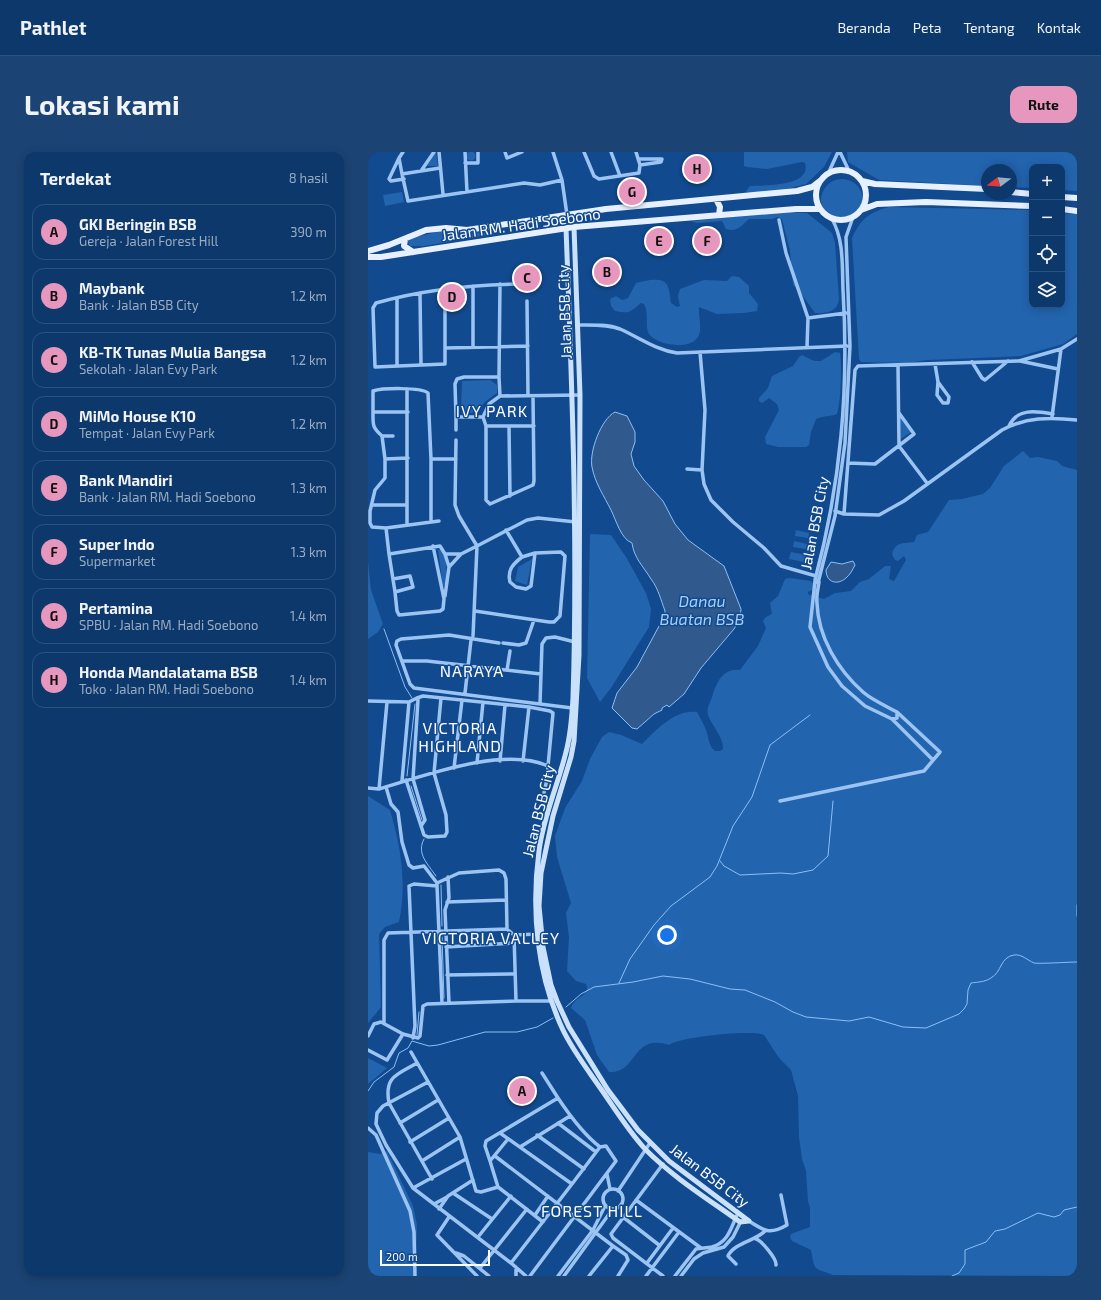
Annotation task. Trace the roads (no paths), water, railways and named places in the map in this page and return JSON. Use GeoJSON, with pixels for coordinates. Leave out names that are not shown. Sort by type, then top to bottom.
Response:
{"type":"FeatureCollection","features":[{"type":"Feature","properties":{"kind":"main road","name":"Jalan RM. Hadi Soebono"},"geometry":{"type":"LineString","coordinates":[[368,251],[426,230],[446,228],[467,230],[568,215],[797,191],[812,187],[828,174],[838,170],[848,171]]}},
{"type":"Feature","properties":{"kind":"main road"},"geometry":{"type":"LineString","coordinates":[[848,171],[862,181],[875,184],[981,189]]}},
{"type":"Feature","properties":{"kind":"main road"},"geometry":{"type":"LineString","coordinates":[[820,180],[816,194],[820,209],[832,218],[844,220],[853,217],[861,210],[877,204],[926,202],[1029,206]]}},
{"type":"Feature","properties":{"kind":"main road"},"geometry":{"type":"LineString","coordinates":[[861,210],[866,196],[862,181]]}},
{"type":"Feature","properties":{"kind":"main road"},"geometry":{"type":"LineString","coordinates":[[1017,193],[1029,194]]}},
{"type":"Feature","properties":{"kind":"main road"},"geometry":{"type":"LineString","coordinates":[[1065,197],[1077,198]]}},
{"type":"Feature","properties":{"kind":"main road"},"geometry":{"type":"LineString","coordinates":[[716,199],[720,207],[719,215]]}},
{"type":"Feature","properties":{"kind":"main road","name":"Jalan RM. Hadi Soebono"},"geometry":{"type":"LineString","coordinates":[[368,257],[413,252],[574,227],[796,209],[820,209]]}},
{"type":"Feature","properties":{"kind":"main road"},"geometry":{"type":"LineString","coordinates":[[1065,209],[1077,211]]}},
{"type":"Feature","properties":{"kind":"main road"},"geometry":{"type":"LineString","coordinates":[[404,239],[404,246],[413,252]]}},
{"type":"Feature","properties":{"kind":"street"},"geometry":{"type":"LineString","coordinates":[[403,152],[389,179],[391,181],[404,179]]}},
{"type":"Feature","properties":{"kind":"street"},"geometry":{"type":"LineString","coordinates":[[421,171],[434,152]]}},
{"type":"Feature","properties":{"kind":"street"},"geometry":{"type":"LineString","coordinates":[[439,152],[443,194]]}},
{"type":"Feature","properties":{"kind":"street"},"geometry":{"type":"LineString","coordinates":[[465,152],[467,192]]}},
{"type":"Feature","properties":{"kind":"street"},"geometry":{"type":"LineString","coordinates":[[465,163],[478,163],[478,152]]}},
{"type":"Feature","properties":{"kind":"street"},"geometry":{"type":"LineString","coordinates":[[505,152],[506,157],[508,158],[522,152]]}},
{"type":"Feature","properties":{"kind":"street"},"geometry":{"type":"LineString","coordinates":[[553,152],[562,180],[568,215]]}},
{"type":"Feature","properties":{"kind":"street"},"geometry":{"type":"LineString","coordinates":[[584,152],[595,177],[599,179],[639,173],[640,165],[636,152]]}},
{"type":"Feature","properties":{"kind":"street"},"geometry":{"type":"LineString","coordinates":[[611,152],[620,176]]}},
{"type":"Feature","properties":{"kind":"street"},"geometry":{"type":"LineString","coordinates":[[839,152],[848,171]]}},
{"type":"Feature","properties":{"kind":"street"},"geometry":{"type":"LineString","coordinates":[[828,174],[839,152]]}},
{"type":"Feature","properties":{"kind":"street"},"geometry":{"type":"LineString","coordinates":[[399,158],[408,201],[443,194],[467,192],[524,182],[540,185],[562,180]]}},
{"type":"Feature","properties":{"kind":"street"},"geometry":{"type":"LineString","coordinates":[[639,159],[662,159],[661,162],[640,165]]}},
{"type":"Feature","properties":{"kind":"street"},"geometry":{"type":"LineString","coordinates":[[402,174],[440,168]]}},
{"type":"Feature","properties":{"kind":"street","name":"Jalan BSB City"},"geometry":{"type":"LineString","coordinates":[[819,582],[834,511],[833,502],[842,424],[847,313],[846,237],[853,217]]}},
{"type":"Feature","properties":{"kind":"street","name":"Jalan BSB City"},"geometry":{"type":"LineString","coordinates":[[819,582],[815,578],[837,504],[845,443],[850,346],[840,235],[832,218]]}},
{"type":"Feature","properties":{"kind":"street"},"geometry":{"type":"LineString","coordinates":[[779,220],[784,245],[808,318],[807,347]]}},
{"type":"Feature","properties":{"kind":"street","name":"Jalan BSB City"},"geometry":{"type":"LineString","coordinates":[[574,227],[576,325],[580,395],[576,522]]}},
{"type":"Feature","properties":{"kind":"street","name":"Jalan BSB City"},"geometry":{"type":"LineString","coordinates":[[566,228],[576,522],[577,642],[574,741],[571,757],[553,816],[541,873],[539,934],[552,989],[569,1027],[608,1090],[650,1143],[669,1161],[744,1216],[748,1222]]}},
{"type":"Feature","properties":{"kind":"street"},"geometry":{"type":"LineString","coordinates":[[500,284],[500,396]]}},
{"type":"Feature","properties":{"kind":"street"},"geometry":{"type":"LineString","coordinates":[[445,290],[446,348],[444,364],[375,367],[373,308],[376,303],[420,294],[445,290],[473,286],[517,284]]}},
{"type":"Feature","properties":{"kind":"street"},"geometry":{"type":"LineString","coordinates":[[473,286],[473,347]]}},
{"type":"Feature","properties":{"kind":"street"},"geometry":{"type":"LineString","coordinates":[[568,286],[575,286]]}},
{"type":"Feature","properties":{"kind":"street"},"geometry":{"type":"LineString","coordinates":[[420,294],[421,366]]}},
{"type":"Feature","properties":{"kind":"street"},"geometry":{"type":"LineString","coordinates":[[397,299],[397,366]]}},
{"type":"Feature","properties":{"kind":"street"},"geometry":{"type":"LineString","coordinates":[[527,301],[528,396]]}},
{"type":"Feature","properties":{"kind":"street"},"geometry":{"type":"LineString","coordinates":[[808,318],[847,313]]}},
{"type":"Feature","properties":{"kind":"street"},"geometry":{"type":"LineString","coordinates":[[576,325],[615,328],[667,352],[850,346]]}},
{"type":"Feature","properties":{"kind":"street"},"geometry":{"type":"LineString","coordinates":[[1019,361],[1061,349],[1077,339]]}},
{"type":"Feature","properties":{"kind":"street"},"geometry":{"type":"LineString","coordinates":[[446,348],[528,346]]}},
{"type":"Feature","properties":{"kind":"street"},"geometry":{"type":"LineString","coordinates":[[1052,415],[1061,349]]}},
{"type":"Feature","properties":{"kind":"street"},"geometry":{"type":"LineString","coordinates":[[700,352],[705,410],[702,470],[704,484],[711,500],[782,566],[815,578],[810,626],[828,667],[842,686],[865,706],[892,719],[933,760]]}},
{"type":"Feature","properties":{"kind":"street"},"geometry":{"type":"LineString","coordinates":[[972,362],[982,378],[985,380],[1008,361]]}},
{"type":"Feature","properties":{"kind":"street"},"geometry":{"type":"LineString","coordinates":[[844,514],[854,370],[858,366],[898,366],[1019,361],[1058,369]]}},
{"type":"Feature","properties":{"kind":"street"},"geometry":{"type":"LineString","coordinates":[[935,364],[938,382],[937,395],[943,403],[948,403],[950,399],[938,382]]}},
{"type":"Feature","properties":{"kind":"street"},"geometry":{"type":"LineString","coordinates":[[898,366],[899,446],[927,483]]}},
{"type":"Feature","properties":{"kind":"street"},"geometry":{"type":"LineString","coordinates":[[456,430],[457,379],[464,377],[499,377]]}},
{"type":"Feature","properties":{"kind":"street"},"geometry":{"type":"LineString","coordinates":[[407,390],[407,524]]}},
{"type":"Feature","properties":{"kind":"street"},"geometry":{"type":"LineString","coordinates":[[393,436],[382,436],[374,429],[374,391],[407,390],[425,391],[428,393],[431,459],[431,522]]}},
{"type":"Feature","properties":{"kind":"street"},"geometry":{"type":"LineString","coordinates":[[533,396],[534,481],[531,487],[490,504],[486,500],[486,426],[483,418],[489,404],[500,396],[580,395]]}},
{"type":"Feature","properties":{"kind":"street"},"geometry":{"type":"LineString","coordinates":[[1009,426],[1011,421],[1025,412],[1034,411],[1077,420]]}},
{"type":"Feature","properties":{"kind":"street"},"geometry":{"type":"LineString","coordinates":[[373,412],[408,412]]}},
{"type":"Feature","properties":{"kind":"street"},"geometry":{"type":"LineString","coordinates":[[848,463],[875,464],[914,433],[898,412]]}},
{"type":"Feature","properties":{"kind":"street"},"geometry":{"type":"LineString","coordinates":[[834,511],[844,514],[874,515],[884,513],[904,501],[927,483],[1009,426],[1052,415]]}},
{"type":"Feature","properties":{"kind":"street"},"geometry":{"type":"LineString","coordinates":[[456,417],[483,418]]}},
{"type":"Feature","properties":{"kind":"street"},"geometry":{"type":"LineString","coordinates":[[486,426],[534,426]]}},
{"type":"Feature","properties":{"kind":"street"},"geometry":{"type":"LineString","coordinates":[[509,426],[510,496]]}},
{"type":"Feature","properties":{"kind":"street"},"geometry":{"type":"LineString","coordinates":[[382,436],[385,460],[385,478],[375,490],[369,516],[371,525],[376,529],[439,521]]}},
{"type":"Feature","properties":{"kind":"street"},"geometry":{"type":"LineString","coordinates":[[456,440],[455,505],[459,516],[477,546],[475,611],[465,693]]}},
{"type":"Feature","properties":{"kind":"street"},"geometry":{"type":"LineString","coordinates":[[385,460],[408,458]]}},
{"type":"Feature","properties":{"kind":"street"},"geometry":{"type":"LineString","coordinates":[[431,459],[456,459]]}},
{"type":"Feature","properties":{"kind":"street"},"geometry":{"type":"LineString","coordinates":[[686,469],[702,470]]}},
{"type":"Feature","properties":{"kind":"street"},"geometry":{"type":"LineString","coordinates":[[833,502],[845,507],[850,513]]}},
{"type":"Feature","properties":{"kind":"street"},"geometry":{"type":"LineString","coordinates":[[372,505],[407,505]]}},
{"type":"Feature","properties":{"kind":"street"},"geometry":{"type":"LineString","coordinates":[[449,567],[461,554],[522,522],[533,519],[576,522]]}},
{"type":"Feature","properties":{"kind":"street"},"geometry":{"type":"LineString","coordinates":[[386,528],[389,554],[395,592],[397,611],[400,616],[440,611],[443,608],[449,567],[442,547],[433,546],[389,554]]}},
{"type":"Feature","properties":{"kind":"street"},"geometry":{"type":"LineString","coordinates":[[506,530],[522,557]]}},
{"type":"Feature","properties":{"kind":"street"},"geometry":{"type":"LineString","coordinates":[[433,546],[444,599]]}},
{"type":"Feature","properties":{"kind":"street"},"geometry":{"type":"LineString","coordinates":[[475,611],[554,622],[560,616],[566,560],[562,552],[535,553],[522,557],[510,568],[509,578],[513,585],[526,589],[531,586],[535,553]]}},
{"type":"Feature","properties":{"kind":"street"},"geometry":{"type":"LineString","coordinates":[[445,554],[461,554]]}},
{"type":"Feature","properties":{"kind":"street"},"geometry":{"type":"LineString","coordinates":[[393,579],[409,576],[412,578],[412,588],[395,592]]}},
{"type":"Feature","properties":{"kind":"street"},"geometry":{"type":"LineString","coordinates":[[780,801],[924,771],[940,752],[897,712],[863,693],[844,672],[829,649],[821,626],[816,603],[819,582]]}},
{"type":"Feature","properties":{"kind":"street"},"geometry":{"type":"LineString","coordinates":[[534,620],[526,643],[519,645],[448,635],[401,640],[397,641],[396,645],[410,684],[414,688],[465,693],[572,708]]}},
{"type":"Feature","properties":{"kind":"street"},"geometry":{"type":"LineString","coordinates":[[540,704],[542,644],[546,638],[555,637],[577,642]]}},
{"type":"Feature","properties":{"kind":"street","name":"Jalan BSB City"},"geometry":{"type":"LineString","coordinates":[[577,642],[572,708],[566,752],[547,814],[539,846],[536,869],[535,900],[539,934],[551,1001],[565,1033],[581,1060],[646,1149],[683,1182],[740,1222],[748,1222]]}},
{"type":"Feature","properties":{"kind":"street"},"geometry":{"type":"LineString","coordinates":[[507,670],[510,651]]}},
{"type":"Feature","properties":{"kind":"street"},"geometry":{"type":"LineString","coordinates":[[402,661],[427,661],[541,674]]}},
{"type":"Feature","properties":{"kind":"street"},"geometry":{"type":"LineString","coordinates":[[368,701],[409,702],[423,696],[529,707],[550,711],[553,713],[548,779],[542,802],[547,814],[553,816]]}},
{"type":"Feature","properties":{"kind":"street"},"geometry":{"type":"LineString","coordinates":[[417,698],[419,702],[413,778],[425,817],[424,823],[421,826]]}},
{"type":"Feature","properties":{"kind":"street"},"geometry":{"type":"LineString","coordinates":[[409,702],[404,781],[426,837],[446,835],[446,815],[434,773],[441,698]]}},
{"type":"Feature","properties":{"kind":"street"},"geometry":{"type":"LineString","coordinates":[[454,768],[462,700]]}},
{"type":"Feature","properties":{"kind":"street"},"geometry":{"type":"LineString","coordinates":[[379,789],[387,702]]}},
{"type":"Feature","properties":{"kind":"street"},"geometry":{"type":"LineString","coordinates":[[477,763],[483,702]]}},
{"type":"Feature","properties":{"kind":"street"},"geometry":{"type":"LineString","coordinates":[[500,761],[505,705]]}},
{"type":"Feature","properties":{"kind":"street"},"geometry":{"type":"LineString","coordinates":[[522,761],[529,707]]}},
{"type":"Feature","properties":{"kind":"street"},"geometry":{"type":"LineString","coordinates":[[892,719],[897,718],[897,712]]}},
{"type":"Feature","properties":{"kind":"street"},"geometry":{"type":"LineString","coordinates":[[368,788],[379,789],[413,778],[477,763],[533,761],[548,766]]}},
{"type":"Feature","properties":{"kind":"street"},"geometry":{"type":"LineString","coordinates":[[386,787],[391,804],[398,812],[402,842],[409,866],[413,868],[424,866],[437,884],[437,931],[442,1003]]}},
{"type":"Feature","properties":{"kind":"street"},"geometry":{"type":"LineString","coordinates":[[542,802],[550,806]]}},
{"type":"Feature","properties":{"kind":"street"},"geometry":{"type":"LineString","coordinates":[[413,1038],[415,1026],[410,886],[414,884],[437,884],[459,872],[499,870],[506,875],[507,929]]}},
{"type":"Feature","properties":{"kind":"street"},"geometry":{"type":"LineString","coordinates":[[448,877],[449,888],[445,910],[448,1003]]}},
{"type":"Feature","properties":{"kind":"street"},"geometry":{"type":"LineString","coordinates":[[447,902],[506,900]]}},
{"type":"Feature","properties":{"kind":"street"},"geometry":{"type":"LineString","coordinates":[[384,1023],[384,937],[390,932],[507,929],[514,935],[539,934]]}},
{"type":"Feature","properties":{"kind":"street"},"geometry":{"type":"LineString","coordinates":[[514,935],[513,943],[516,1001]]}},
{"type":"Feature","properties":{"kind":"street"},"geometry":{"type":"LineString","coordinates":[[446,947],[513,943]]}},
{"type":"Feature","properties":{"kind":"street"},"geometry":{"type":"LineString","coordinates":[[447,975],[515,974]]}},
{"type":"Feature","properties":{"kind":"street"},"geometry":{"type":"LineString","coordinates":[[368,1036],[376,1022],[384,1023],[403,1034],[413,1038],[418,1038],[420,1036],[423,1006],[427,1004],[551,1001]]}},
{"type":"Feature","properties":{"kind":"street"},"geometry":{"type":"LineString","coordinates":[[368,1050],[387,1060],[403,1034]]}},
{"type":"Feature","properties":{"kind":"street"},"geometry":{"type":"LineString","coordinates":[[411,1052],[460,1137],[478,1192],[498,1187]]}},
{"type":"Feature","properties":{"kind":"street"},"geometry":{"type":"LineString","coordinates":[[417,1063],[389,1081],[387,1088],[389,1103],[432,1179]]}},
{"type":"Feature","properties":{"kind":"street"},"geometry":{"type":"LineString","coordinates":[[542,1073],[570,1116],[600,1147]]}},
{"type":"Feature","properties":{"kind":"street"},"geometry":{"type":"LineString","coordinates":[[428,1082],[380,1109],[375,1119],[376,1124],[390,1151],[413,1188],[449,1217],[512,1263],[526,1276]]}},
{"type":"Feature","properties":{"kind":"street"},"geometry":{"type":"LineString","coordinates":[[543,1222],[498,1187],[485,1143],[500,1132],[558,1098]]}},
{"type":"Feature","properties":{"kind":"street"},"geometry":{"type":"LineString","coordinates":[[400,1123],[438,1100]]}},
{"type":"Feature","properties":{"kind":"street"},"geometry":{"type":"LineString","coordinates":[[520,1147],[537,1135],[570,1116]]}},
{"type":"Feature","properties":{"kind":"street"},"geometry":{"type":"LineString","coordinates":[[410,1142],[449,1118]]}},
{"type":"Feature","properties":{"kind":"street"},"geometry":{"type":"LineString","coordinates":[[558,1123],[596,1152]]}},
{"type":"Feature","properties":{"kind":"street"},"geometry":{"type":"LineString","coordinates":[[368,1128],[376,1135],[410,1211],[414,1232],[414,1276]]}},
{"type":"Feature","properties":{"kind":"street"},"geometry":{"type":"LineString","coordinates":[[500,1132],[572,1184]]}},
{"type":"Feature","properties":{"kind":"street"},"geometry":{"type":"LineString","coordinates":[[537,1135],[584,1169]]}},
{"type":"Feature","properties":{"kind":"street"},"geometry":{"type":"LineString","coordinates":[[422,1161],[460,1137]]}},
{"type":"Feature","properties":{"kind":"street"},"geometry":{"type":"LineString","coordinates":[[490,1161],[508,1139]]}},
{"type":"Feature","properties":{"kind":"street","name":"Jalan BSB City"},"geometry":{"type":"LineString","coordinates":[[646,1149],[650,1143]]}},
{"type":"Feature","properties":{"kind":"street"},"geometry":{"type":"LineString","coordinates":[[512,1263],[600,1147],[606,1146],[615,1157],[614,1164],[530,1276]]}},
{"type":"Feature","properties":{"kind":"street"},"geometry":{"type":"LineString","coordinates":[[618,1191],[646,1149]]}},
{"type":"Feature","properties":{"kind":"street"},"geometry":{"type":"LineString","coordinates":[[495,1156],[626,1255],[628,1260],[618,1276]]}},
{"type":"Feature","properties":{"kind":"street"},"geometry":{"type":"LineString","coordinates":[[413,1188],[432,1179],[466,1159]]}},
{"type":"Feature","properties":{"kind":"street"},"geometry":{"type":"LineString","coordinates":[[663,1164],[611,1234],[613,1238],[663,1276]]}},
{"type":"Feature","properties":{"kind":"street"},"geometry":{"type":"LineString","coordinates":[[607,1174],[610,1189]]}},
{"type":"Feature","properties":{"kind":"street"},"geometry":{"type":"LineString","coordinates":[[434,1204],[473,1180]]}},
{"type":"Feature","properties":{"kind":"street"},"geometry":{"type":"LineString","coordinates":[[558,1276],[595,1232],[612,1210],[619,1208],[622,1204],[622,1197],[618,1191],[610,1189],[604,1193],[602,1197],[605,1206],[595,1232],[564,1276]]}},
{"type":"Feature","properties":{"kind":"street"},"geometry":{"type":"LineString","coordinates":[[453,1193],[492,1219]]}},
{"type":"Feature","properties":{"kind":"street"},"geometry":{"type":"LineString","coordinates":[[748,1222],[765,1231],[773,1231],[787,1225],[781,1195]]}},
{"type":"Feature","properties":{"kind":"street"},"geometry":{"type":"LineString","coordinates":[[439,1209],[448,1196]]}},
{"type":"Feature","properties":{"kind":"street"},"geometry":{"type":"LineString","coordinates":[[478,1237],[510,1196]]}},
{"type":"Feature","properties":{"kind":"street"},"geometry":{"type":"LineString","coordinates":[[535,1215],[548,1196]]}},
{"type":"Feature","properties":{"kind":"street"},"geometry":{"type":"LineString","coordinates":[[636,1200],[702,1248],[703,1253]]}},
{"type":"Feature","properties":{"kind":"street"},"geometry":{"type":"LineString","coordinates":[[605,1206],[612,1210]]}},
{"type":"Feature","properties":{"kind":"street"},"geometry":{"type":"LineString","coordinates":[[480,1268],[526,1209]]}},
{"type":"Feature","properties":{"kind":"street"},"geometry":{"type":"LineString","coordinates":[[675,1276],[693,1251],[718,1244],[729,1234],[738,1213]]}},
{"type":"Feature","properties":{"kind":"street"},"geometry":{"type":"LineString","coordinates":[[681,1276],[690,1263],[703,1253],[724,1247],[733,1236],[744,1216]]}},
{"type":"Feature","properties":{"kind":"street"},"geometry":{"type":"LineString","coordinates":[[449,1217],[436,1235],[456,1252],[489,1276]]}},
{"type":"Feature","properties":{"kind":"street"},"geometry":{"type":"LineString","coordinates":[[623,1218],[660,1245]]}},
{"type":"Feature","properties":{"kind":"street"},"geometry":{"type":"LineString","coordinates":[[647,1263],[673,1228]]}},
{"type":"Feature","properties":{"kind":"street"},"geometry":{"type":"LineString","coordinates":[[756,1239],[765,1231]]}},
{"type":"Feature","properties":{"kind":"street"},"geometry":{"type":"LineString","coordinates":[[646,1276],[679,1232]]}},
{"type":"Feature","properties":{"kind":"street"},"geometry":{"type":"LineString","coordinates":[[729,1234],[733,1236]]}},
{"type":"Feature","properties":{"kind":"street"},"geometry":{"type":"LineString","coordinates":[[736,1264],[728,1256],[730,1252],[749,1240],[756,1239],[761,1241],[775,1258],[776,1265]]}},
{"type":"Feature","properties":{"kind":"street"},"geometry":{"type":"LineString","coordinates":[[589,1276],[613,1246]]}},
{"type":"Feature","properties":{"kind":"street"},"geometry":{"type":"LineString","coordinates":[[456,1252],[477,1276]]}},
{"type":"Feature","properties":{"kind":"street"},"geometry":{"type":"LineString","coordinates":[[572,1258],[576,1261]]}},
{"type":"Feature","properties":{"kind":"street"},"geometry":{"type":"LineString","coordinates":[[516,1267],[516,1276]]}},
{"type":"Feature","properties":{"kind":"water","name":"Danau Buatan BSB"},"geometry":{"type":"Polygon","coordinates":[[[615,412],[627,416],[635,432],[635,442],[631,454],[634,466],[644,480],[663,501],[675,524],[688,540],[724,566],[741,609],[740,619],[734,629],[701,668],[684,694],[669,707],[667,705],[662,708],[662,710],[654,714],[637,729],[632,728],[612,708],[617,693],[637,667],[665,615],[665,611],[656,586],[637,558],[632,543],[625,538],[619,529],[593,473],[592,453],[597,436],[605,421],[615,412]]]}},
{"type":"Feature","properties":{"kind":"water"},"geometry":{"type":"Polygon","coordinates":[[[853,561],[855,565],[849,575],[839,582],[833,582],[826,574],[826,570],[831,562],[842,564],[853,561]]]}},
{"type":"Feature","properties":{"kind":"waterway"},"geometry":{"type":"LineString","coordinates":[[384,629],[405,687],[412,698]]}},
{"type":"Feature","properties":{"kind":"waterway"},"geometry":{"type":"LineString","coordinates":[[407,776],[415,704]]}},
{"type":"Feature","properties":{"kind":"waterway"},"geometry":{"type":"LineString","coordinates":[[619,983],[630,959],[654,925],[671,906],[710,877],[717,866],[733,826],[752,797],[770,745],[810,715]]}},
{"type":"Feature","properties":{"kind":"waterway"},"geometry":{"type":"LineString","coordinates":[[411,786],[422,820]]}},
{"type":"Feature","properties":{"kind":"waterway"},"geometry":{"type":"LineString","coordinates":[[720,861],[724,866],[740,875],[781,873],[793,874],[813,870],[828,856],[833,801]]}},
{"type":"Feature","properties":{"kind":"waterway"},"geometry":{"type":"LineString","coordinates":[[424,839],[421,849],[422,854],[436,876]]}},
{"type":"Feature","properties":{"kind":"waterway"},"geometry":{"type":"LineString","coordinates":[[441,885],[442,926]]}},
{"type":"Feature","properties":{"kind":"waterway"},"geometry":{"type":"LineString","coordinates":[[1077,905],[1077,916]]}},
{"type":"Feature","properties":{"kind":"waterway"},"geometry":{"type":"LineString","coordinates":[[442,937],[444,998]]}},
{"type":"Feature","properties":{"kind":"waterway"},"geometry":{"type":"LineString","coordinates":[[566,1007],[581,994],[594,987],[633,982],[663,976],[690,979],[730,989],[745,990],[806,1017],[849,1021],[869,1017],[903,1027],[926,1028],[959,1014],[967,1004],[968,990],[971,983],[984,981],[991,978],[1009,956],[1020,955],[1034,963],[1077,962]]}},
{"type":"Feature","properties":{"kind":"waterway"},"geometry":{"type":"LineString","coordinates":[[417,1035],[419,1012]]}},
{"type":"Feature","properties":{"kind":"waterway"},"geometry":{"type":"LineString","coordinates":[[368,1091],[374,1082],[394,1067],[399,1053],[408,1048],[412,1041],[429,1046],[438,1045],[485,1032],[517,1032],[537,1027],[553,1018]]}},
{"type":"Feature","properties":{"kind":"waterway"},"geometry":{"type":"LineString","coordinates":[[952,1276],[959,1273],[965,1264],[965,1250],[986,1242],[995,1231],[1005,1229],[1038,1213],[1054,1217],[1060,1215],[1064,1210],[1077,1207]]}},
{"type":"Feature","properties":{"kind":"place","name":"Honda Mandalatama BSB"},"geometry":{"type":"Point","coordinates":[697,169]}},
{"type":"Feature","properties":{"kind":"place","name":"Pertamina"},"geometry":{"type":"Point","coordinates":[632,192]}},
{"type":"Feature","properties":{"kind":"place","name":"Bank Mandiri"},"geometry":{"type":"Point","coordinates":[659,241]}},
{"type":"Feature","properties":{"kind":"place","name":"Super Indo"},"geometry":{"type":"Point","coordinates":[707,241]}},
{"type":"Feature","properties":{"kind":"place","name":"Maybank"},"geometry":{"type":"Point","coordinates":[607,272]}},
{"type":"Feature","properties":{"kind":"place","name":"KB-TK Tunas Mulia Bangsa"},"geometry":{"type":"Point","coordinates":[527,278]}},
{"type":"Feature","properties":{"kind":"place","name":"MiMo House K10"},"geometry":{"type":"Point","coordinates":[452,297]}},
{"type":"Feature","properties":{"kind":"place","name":"GKI Beringin BSB"},"geometry":{"type":"Point","coordinates":[522,1091]}},
{"type":"Feature","properties":{"kind":"district","name":"IVY PARK"},"geometry":{"type":"Point","coordinates":[492,410]}},
{"type":"Feature","properties":{"kind":"district","name":"NARAYA"},"geometry":{"type":"Point","coordinates":[472,670]}},
{"type":"Feature","properties":{"kind":"district","name":"VICTORIA HIGHLAND"},"geometry":{"type":"Point","coordinates":[460,736]}},
{"type":"Feature","properties":{"kind":"district","name":"VICTORIA VALLEY"},"geometry":{"type":"Point","coordinates":[491,937]}},
{"type":"Feature","properties":{"kind":"district","name":"FOREST HILL"},"geometry":{"type":"Point","coordinates":[592,1210]}}]}
